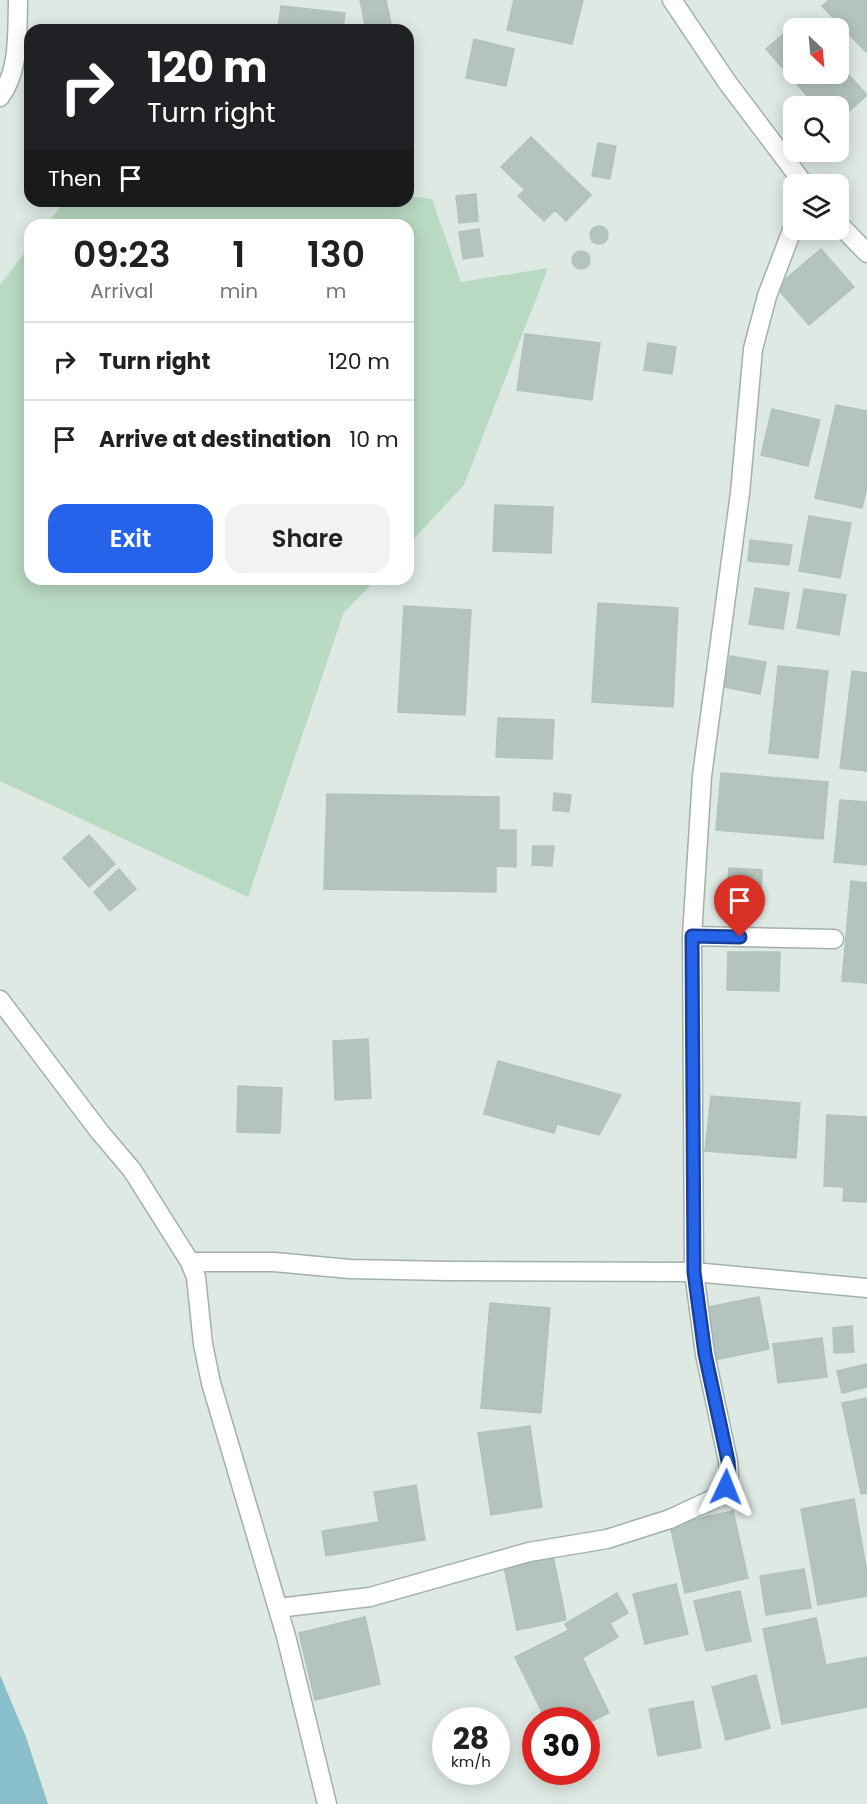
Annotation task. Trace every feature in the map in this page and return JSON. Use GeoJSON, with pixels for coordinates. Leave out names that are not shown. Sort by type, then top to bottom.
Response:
{"type":"FeatureCollection","features":[{"type":"Feature","properties":{"kind":"street"},"geometry":{"type":"LineString","coordinates":[[0,97],[9,86],[15,64],[18,0]]}},
{"type":"Feature","properties":{"kind":"street"},"geometry":{"type":"LineString","coordinates":[[679,4],[728,82],[797,174]]}},
{"type":"Feature","properties":{"kind":"street"},"geometry":{"type":"LineString","coordinates":[[849,234],[867,253]]}},
{"type":"Feature","properties":{"kind":"street"},"geometry":{"type":"LineString","coordinates":[[278,1608],[370,1597],[529,1552],[606,1539],[670,1519],[713,1499],[726,1487],[729,1475],[728,1461],[705,1354],[694,1272],[692,936],[702,776],[740,493],[753,349],[767,296],[788,240]]}},
{"type":"Feature","properties":{"kind":"street"},"geometry":{"type":"LineString","coordinates":[[692,936],[834,939]]}},
{"type":"Feature","properties":{"kind":"street"},"geometry":{"type":"LineString","coordinates":[[0,1000],[99,1131],[132,1170],[190,1262],[196,1277],[202,1344],[211,1383],[278,1608],[327,1804]]}},
{"type":"Feature","properties":{"kind":"street"},"geometry":{"type":"LineString","coordinates":[[190,1262],[274,1262],[350,1269],[425,1271],[694,1272],[867,1288]]}},
{"type":"Feature","properties":{"kind":"green space"},"geometry":{"type":"Polygon","coordinates":[[[414,197],[432,199],[461,282],[548,268],[464,485],[414,539],[414,219],[51,219],[60,207],[414,207],[414,197]]]}},
{"type":"Feature","properties":{"kind":"green space"},"geometry":{"type":"Polygon","coordinates":[[[24,254],[24,585],[370,585],[343,614],[248,897],[0,781],[0,285],[24,254]]]}},
{"type":"Feature","properties":{"kind":"water"},"geometry":{"type":"Polygon","coordinates":[[[0,1675],[26,1737],[48,1804],[0,1804],[0,1675]]]}},
{"type":"Feature","properties":{"kind":"building"},"geometry":{"type":"Polygon","coordinates":[[[360,0],[386,0],[391,24],[365,24],[360,0]]]}},
{"type":"Feature","properties":{"kind":"building"},"geometry":{"type":"Polygon","coordinates":[[[514,0],[583,0],[572,44],[507,30],[514,0]]]}},
{"type":"Feature","properties":{"kind":"building"},"geometry":{"type":"Polygon","coordinates":[[[829,0],[867,0],[867,53],[849,34],[849,18],[833,18],[822,6],[829,0]]]}},
{"type":"Feature","properties":{"kind":"building"},"geometry":{"type":"Polygon","coordinates":[[[281,6],[345,13],[344,24],[279,24],[281,6]]]}},
{"type":"Feature","properties":{"kind":"building"},"geometry":{"type":"Polygon","coordinates":[[[783,34],[783,68],[766,49],[783,34]]]}},
{"type":"Feature","properties":{"kind":"building"},"geometry":{"type":"Polygon","coordinates":[[[474,39],[514,49],[506,86],[466,78],[474,39]]]}},
{"type":"Feature","properties":{"kind":"building"},"geometry":{"type":"Polygon","coordinates":[[[849,75],[867,95],[849,111],[849,96],[807,96],[797,84],[849,84],[849,75]]]}},
{"type":"Feature","properties":{"kind":"building"},"geometry":{"type":"Polygon","coordinates":[[[531,137],[591,195],[566,221],[555,210],[544,221],[518,196],[525,190],[501,167],[531,137]]]}},
{"type":"Feature","properties":{"kind":"building"},"geometry":{"type":"Polygon","coordinates":[[[598,143],[616,146],[610,179],[592,176],[598,143]]]}},
{"type":"Feature","properties":{"kind":"building"},"geometry":{"type":"Polygon","coordinates":[[[476,194],[478,221],[459,223],[456,196],[476,194]]]}},
{"type":"Feature","properties":{"kind":"building"},"geometry":{"type":"Polygon","coordinates":[[[599,226],[605,229],[608,235],[605,241],[599,244],[593,241],[590,235],[593,229],[599,226]]]}},
{"type":"Feature","properties":{"kind":"building"},"geometry":{"type":"Polygon","coordinates":[[[479,229],[483,256],[463,259],[459,232],[479,229]]]}},
{"type":"Feature","properties":{"kind":"building"},"geometry":{"type":"Polygon","coordinates":[[[821,249],[854,287],[809,325],[776,287],[821,249]]]}},
{"type":"Feature","properties":{"kind":"building"},"geometry":{"type":"Polygon","coordinates":[[[581,251],[587,254],[590,260],[587,266],[581,269],[575,266],[572,260],[575,254],[581,251]]]}},
{"type":"Feature","properties":{"kind":"building"},"geometry":{"type":"Polygon","coordinates":[[[525,334],[600,343],[592,400],[517,390],[525,334]]]}},
{"type":"Feature","properties":{"kind":"building"},"geometry":{"type":"Polygon","coordinates":[[[648,343],[676,347],[672,374],[644,370],[648,343]]]}},
{"type":"Feature","properties":{"kind":"building"},"geometry":{"type":"Polygon","coordinates":[[[836,405],[867,411],[867,486],[862,508],[815,498],[836,405]]]}},
{"type":"Feature","properties":{"kind":"building"},"geometry":{"type":"Polygon","coordinates":[[[772,409],[820,420],[808,466],[761,455],[772,409]]]}},
{"type":"Feature","properties":{"kind":"building"},"geometry":{"type":"Polygon","coordinates":[[[495,505],[553,507],[551,553],[493,551],[495,505]]]}},
{"type":"Feature","properties":{"kind":"building"},"geometry":{"type":"Polygon","coordinates":[[[809,516],[851,523],[840,578],[799,571],[809,516]]]}},
{"type":"Feature","properties":{"kind":"building"},"geometry":{"type":"Polygon","coordinates":[[[750,540],[792,545],[789,565],[748,561],[750,540]]]}},
{"type":"Feature","properties":{"kind":"building"},"geometry":{"type":"Polygon","coordinates":[[[755,588],[789,593],[783,629],[749,624],[755,588]]]}},
{"type":"Feature","properties":{"kind":"building"},"geometry":{"type":"Polygon","coordinates":[[[804,589],[846,595],[839,635],[797,628],[804,589]]]}},
{"type":"Feature","properties":{"kind":"building"},"geometry":{"type":"Polygon","coordinates":[[[598,603],[678,608],[673,707],[592,702],[598,603]]]}},
{"type":"Feature","properties":{"kind":"building"},"geometry":{"type":"Polygon","coordinates":[[[404,606],[471,610],[465,715],[398,712],[404,606]]]}},
{"type":"Feature","properties":{"kind":"building"},"geometry":{"type":"Polygon","coordinates":[[[730,656],[766,662],[760,694],[724,687],[730,656]]]}},
{"type":"Feature","properties":{"kind":"building"},"geometry":{"type":"Polygon","coordinates":[[[778,666],[828,671],[818,758],[769,753],[778,666]]]}},
{"type":"Feature","properties":{"kind":"building"},"geometry":{"type":"Polygon","coordinates":[[[852,671],[867,673],[867,771],[840,768],[852,671]]]}},
{"type":"Feature","properties":{"kind":"building"},"geometry":{"type":"Polygon","coordinates":[[[498,718],[554,720],[552,759],[496,757],[498,718]]]}},
{"type":"Feature","properties":{"kind":"building"},"geometry":{"type":"Polygon","coordinates":[[[721,773],[828,782],[823,839],[716,830],[721,773]]]}},
{"type":"Feature","properties":{"kind":"building"},"geometry":{"type":"Polygon","coordinates":[[[554,793],[571,795],[569,812],[553,810],[554,793]]]}},
{"type":"Feature","properties":{"kind":"building"},"geometry":{"type":"Polygon","coordinates":[[[327,794],[499,797],[499,830],[516,830],[516,867],[496,866],[496,892],[324,889],[327,794]]]}},
{"type":"Feature","properties":{"kind":"building"},"geometry":{"type":"Polygon","coordinates":[[[840,800],[867,802],[867,865],[834,862],[840,800]]]}},
{"type":"Feature","properties":{"kind":"building"},"geometry":{"type":"Polygon","coordinates":[[[89,835],[115,864],[89,887],[63,858],[89,835]]]}},
{"type":"Feature","properties":{"kind":"building"},"geometry":{"type":"Polygon","coordinates":[[[533,846],[554,846],[552,866],[532,865],[533,846]]]}},
{"type":"Feature","properties":{"kind":"building"},"geometry":{"type":"Polygon","coordinates":[[[729,868],[762,870],[761,892],[727,890],[729,868]]]}},
{"type":"Feature","properties":{"kind":"building"},"geometry":{"type":"Polygon","coordinates":[[[119,869],[136,889],[110,911],[94,892],[119,869]]]}},
{"type":"Feature","properties":{"kind":"building"},"geometry":{"type":"Polygon","coordinates":[[[851,881],[867,883],[867,983],[842,981],[851,881]]]}},
{"type":"Feature","properties":{"kind":"building"},"geometry":{"type":"Polygon","coordinates":[[[728,952],[780,952],[779,991],[727,990],[728,952]]]}},
{"type":"Feature","properties":{"kind":"building"},"geometry":{"type":"Polygon","coordinates":[[[368,1039],[371,1098],[335,1100],[333,1041],[368,1039]]]}},
{"type":"Feature","properties":{"kind":"building"},"geometry":{"type":"Polygon","coordinates":[[[498,1061],[621,1095],[599,1135],[557,1124],[554,1133],[484,1114],[498,1061]]]}},
{"type":"Feature","properties":{"kind":"building"},"geometry":{"type":"Polygon","coordinates":[[[238,1086],[282,1088],[280,1133],[237,1132],[238,1086]]]}},
{"type":"Feature","properties":{"kind":"building"},"geometry":{"type":"Polygon","coordinates":[[[711,1096],[800,1103],[796,1158],[705,1151],[711,1096]]]}},
{"type":"Feature","properties":{"kind":"building"},"geometry":{"type":"Polygon","coordinates":[[[827,1115],[867,1117],[867,1202],[843,1201],[844,1187],[824,1186],[827,1115]]]}},
{"type":"Feature","properties":{"kind":"building"},"geometry":{"type":"Polygon","coordinates":[[[759,1297],[769,1349],[713,1360],[703,1308],[759,1297]]]}},
{"type":"Feature","properties":{"kind":"building"},"geometry":{"type":"Polygon","coordinates":[[[490,1303],[550,1308],[541,1413],[481,1408],[490,1303]]]}},
{"type":"Feature","properties":{"kind":"building"},"geometry":{"type":"Polygon","coordinates":[[[852,1326],[854,1352],[834,1353],[833,1328],[852,1326]]]}},
{"type":"Feature","properties":{"kind":"building"},"geometry":{"type":"Polygon","coordinates":[[[822,1338],[827,1377],[778,1383],[773,1344],[822,1338]]]}},
{"type":"Feature","properties":{"kind":"building"},"geometry":{"type":"Polygon","coordinates":[[[867,1364],[867,1387],[842,1393],[837,1371],[867,1364]]]}},
{"type":"Feature","properties":{"kind":"building"},"geometry":{"type":"Polygon","coordinates":[[[867,1398],[867,1493],[861,1494],[842,1403],[867,1398]]]}},
{"type":"Feature","properties":{"kind":"building"},"geometry":{"type":"Polygon","coordinates":[[[530,1426],[542,1507],[491,1515],[478,1433],[530,1426]]]}},
{"type":"Feature","properties":{"kind":"building"},"geometry":{"type":"Polygon","coordinates":[[[416,1485],[425,1540],[326,1556],[322,1531],[379,1522],[374,1492],[416,1485]]]}},
{"type":"Feature","properties":{"kind":"building"},"geometry":{"type":"Polygon","coordinates":[[[854,1499],[867,1573],[867,1596],[818,1605],[801,1509],[854,1499]]]}},
{"type":"Feature","properties":{"kind":"building"},"geometry":{"type":"Polygon","coordinates":[[[733,1511],[748,1578],[685,1593],[670,1525],[733,1511]]]}},
{"type":"Feature","properties":{"kind":"building"},"geometry":{"type":"Polygon","coordinates":[[[553,1556],[566,1620],[517,1630],[504,1567],[553,1556]]]}},
{"type":"Feature","properties":{"kind":"building"},"geometry":{"type":"Polygon","coordinates":[[[804,1569],[811,1608],[766,1615],[760,1576],[804,1569]]]}},
{"type":"Feature","properties":{"kind":"building"},"geometry":{"type":"Polygon","coordinates":[[[676,1584],[688,1634],[645,1644],[633,1594],[676,1584]]]}},
{"type":"Feature","properties":{"kind":"building"},"geometry":{"type":"Polygon","coordinates":[[[740,1591],[751,1641],[706,1651],[694,1601],[740,1591]]]}},
{"type":"Feature","properties":{"kind":"building"},"geometry":{"type":"Polygon","coordinates":[[[617,1593],[628,1613],[610,1623],[618,1637],[584,1657],[565,1624],[617,1593]]]}},
{"type":"Feature","properties":{"kind":"building"},"geometry":{"type":"Polygon","coordinates":[[[365,1617],[380,1684],[315,1700],[299,1633],[365,1617]]]}},
{"type":"Feature","properties":{"kind":"building"},"geometry":{"type":"Polygon","coordinates":[[[816,1618],[826,1665],[867,1657],[867,1707],[782,1724],[763,1629],[816,1618]]]}},
{"type":"Feature","properties":{"kind":"building"},"geometry":{"type":"Polygon","coordinates":[[[569,1630],[609,1713],[600,1717],[600,1707],[540,1707],[515,1657],[569,1630]]]}},
{"type":"Feature","properties":{"kind":"building"},"geometry":{"type":"Polygon","coordinates":[[[756,1675],[770,1728],[726,1740],[712,1687],[756,1675]]]}},
{"type":"Feature","properties":{"kind":"building"},"geometry":{"type":"Polygon","coordinates":[[[693,1701],[701,1748],[658,1756],[649,1709],[693,1701]]]}},
{"type":"Feature","properties":{"kind":"route"},"geometry":{"type":"LineString","coordinates":[[726,1487],[729,1475],[728,1461],[705,1354],[694,1272],[692,936],[740,937]]}}]}
